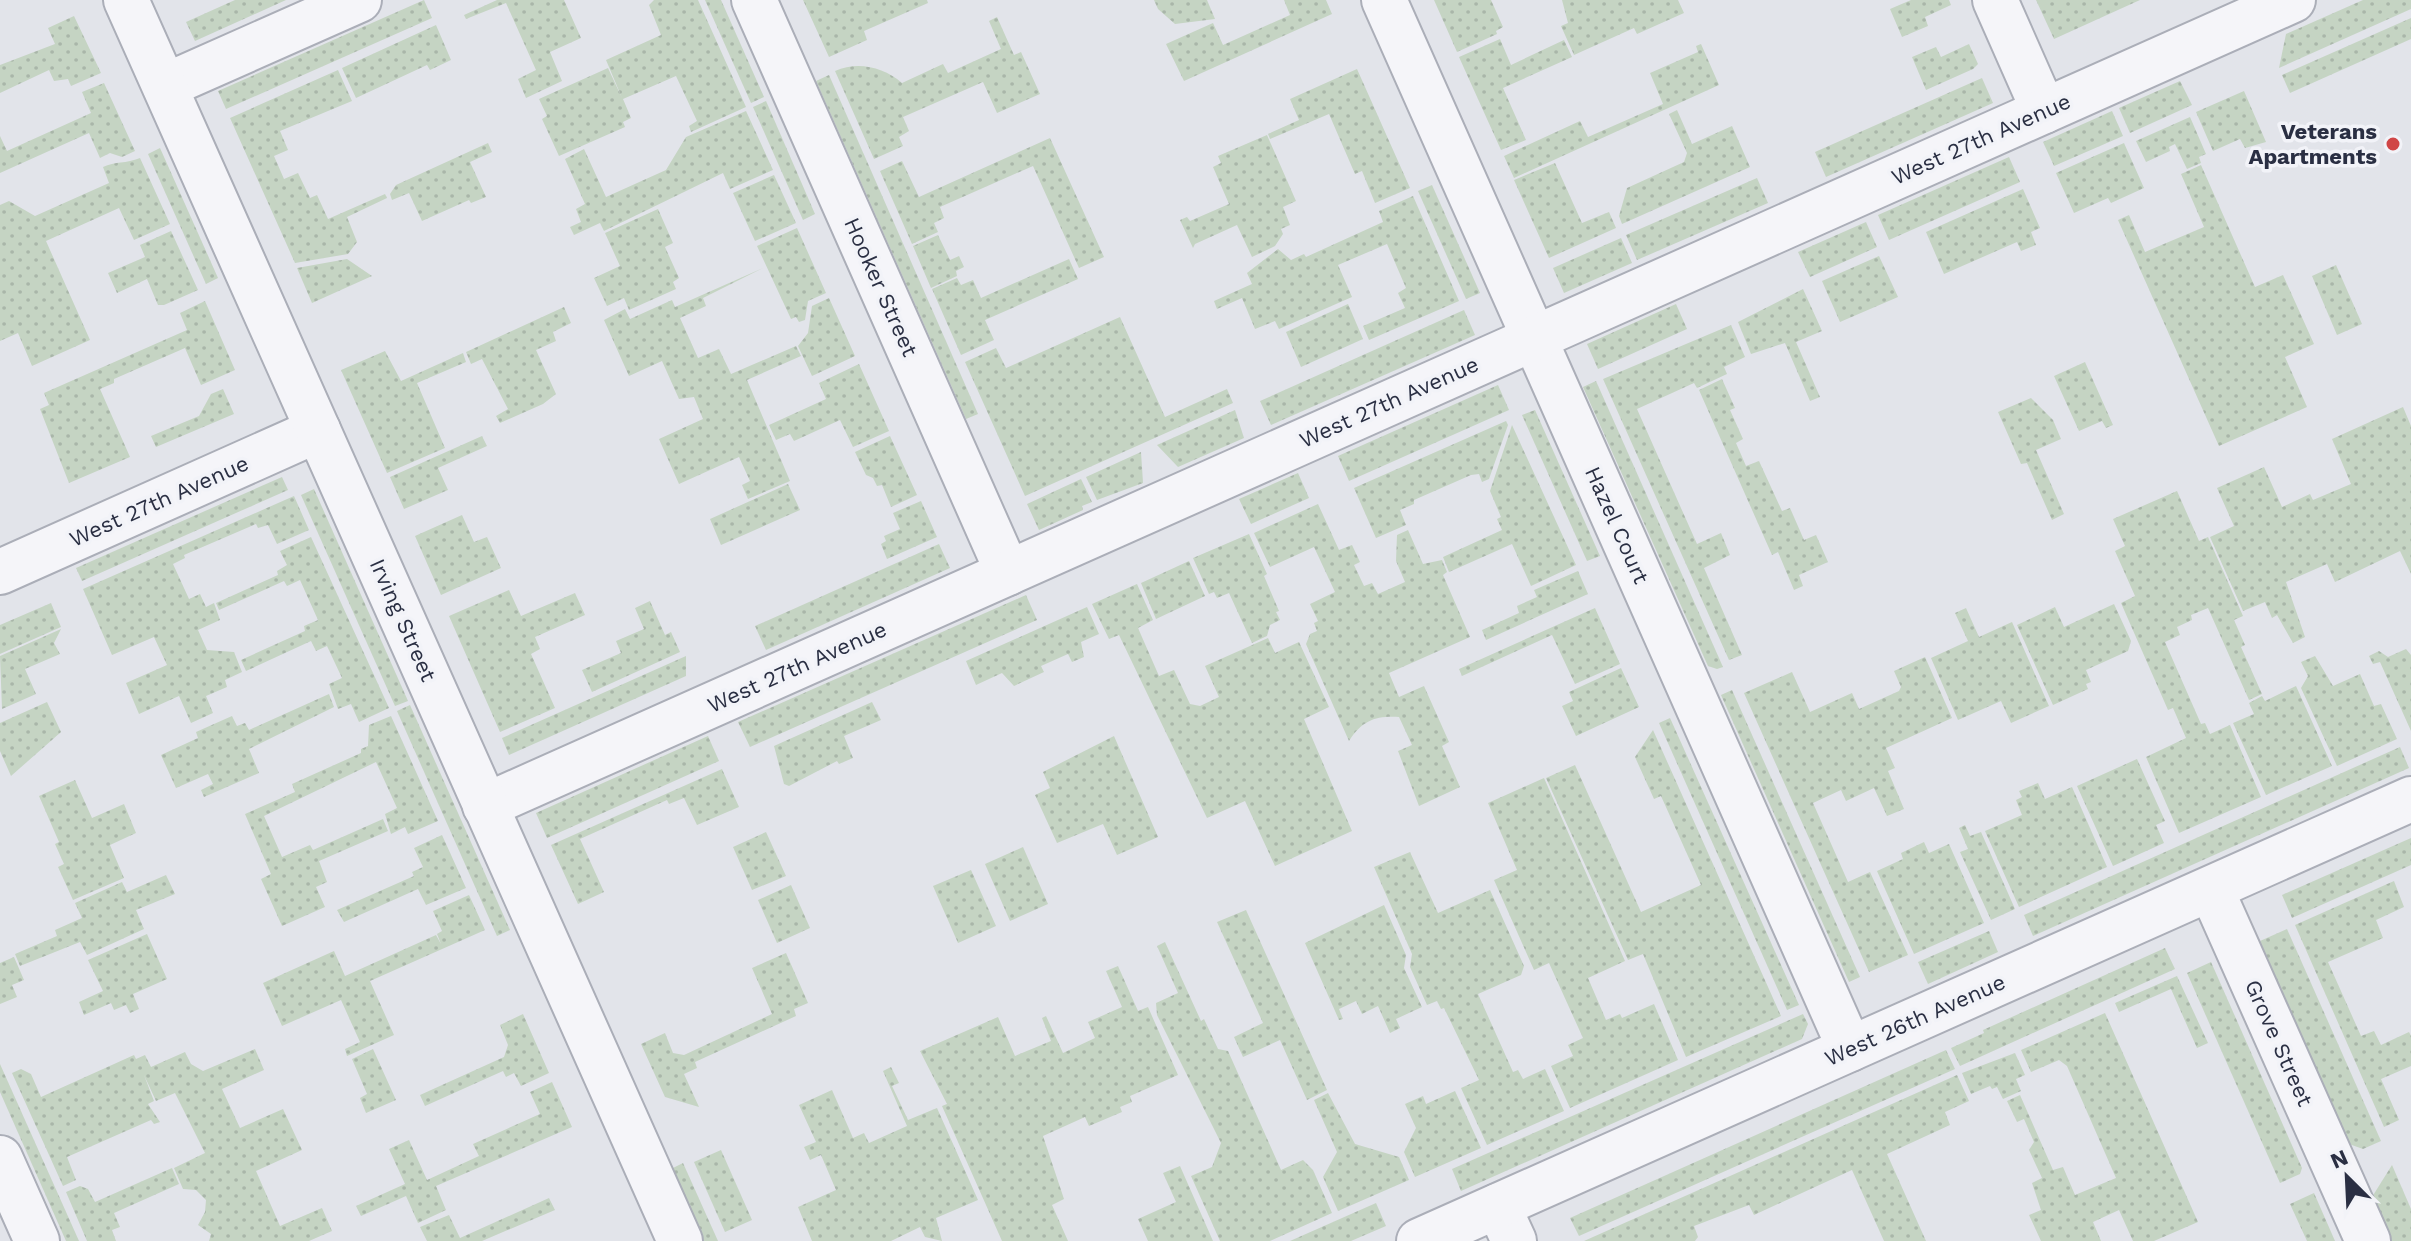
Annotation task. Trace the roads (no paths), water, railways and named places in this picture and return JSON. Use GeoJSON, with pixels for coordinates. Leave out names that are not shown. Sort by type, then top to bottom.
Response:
{"type":"FeatureCollection","features":[{"type":"Feature","properties":{"kind":"street","name":"Irving Street"},"geometry":{"type":"LineString","coordinates":[[126,0],[680,1241]]}},
{"type":"Feature","properties":{"kind":"street"},"geometry":{"type":"LineString","coordinates":[[165,86],[359,0]]}},
{"type":"Feature","properties":{"kind":"street","name":"Hooker Street"},"geometry":{"type":"LineString","coordinates":[[754,0],[1008,573]]}},
{"type":"Feature","properties":{"kind":"street","name":"Hazel Court"},"geometry":{"type":"LineString","coordinates":[[1384,0],[1850,1049]]}},
{"type":"Feature","properties":{"kind":"street"},"geometry":{"type":"LineString","coordinates":[[1995,0],[2044,111]]}},
{"type":"Feature","properties":{"kind":"street","name":"West 27th Avenue"},"geometry":{"type":"LineString","coordinates":[[485,806],[2293,0]]}},
{"type":"Feature","properties":{"kind":"street","name":"West 27th Avenue"},"geometry":{"type":"LineString","coordinates":[[0,572],[318,430]]}},
{"type":"Feature","properties":{"kind":"street","name":"West 26th Avenue"},"geometry":{"type":"LineString","coordinates":[[1419,1241],[1506,1224],[1850,1049],[2411,799]]}},
{"type":"Feature","properties":{"kind":"street","name":"Grove Street"},"geometry":{"type":"LineString","coordinates":[[2211,889],[2368,1241]]}},
{"type":"Feature","properties":{"kind":"street"},"geometry":{"type":"LineString","coordinates":[[0,1158],[37,1241]]}},
{"type":"Feature","properties":{"kind":"place","name":"Veterans Apartments"},"geometry":{"type":"Point","coordinates":[2393,144]}}]}
